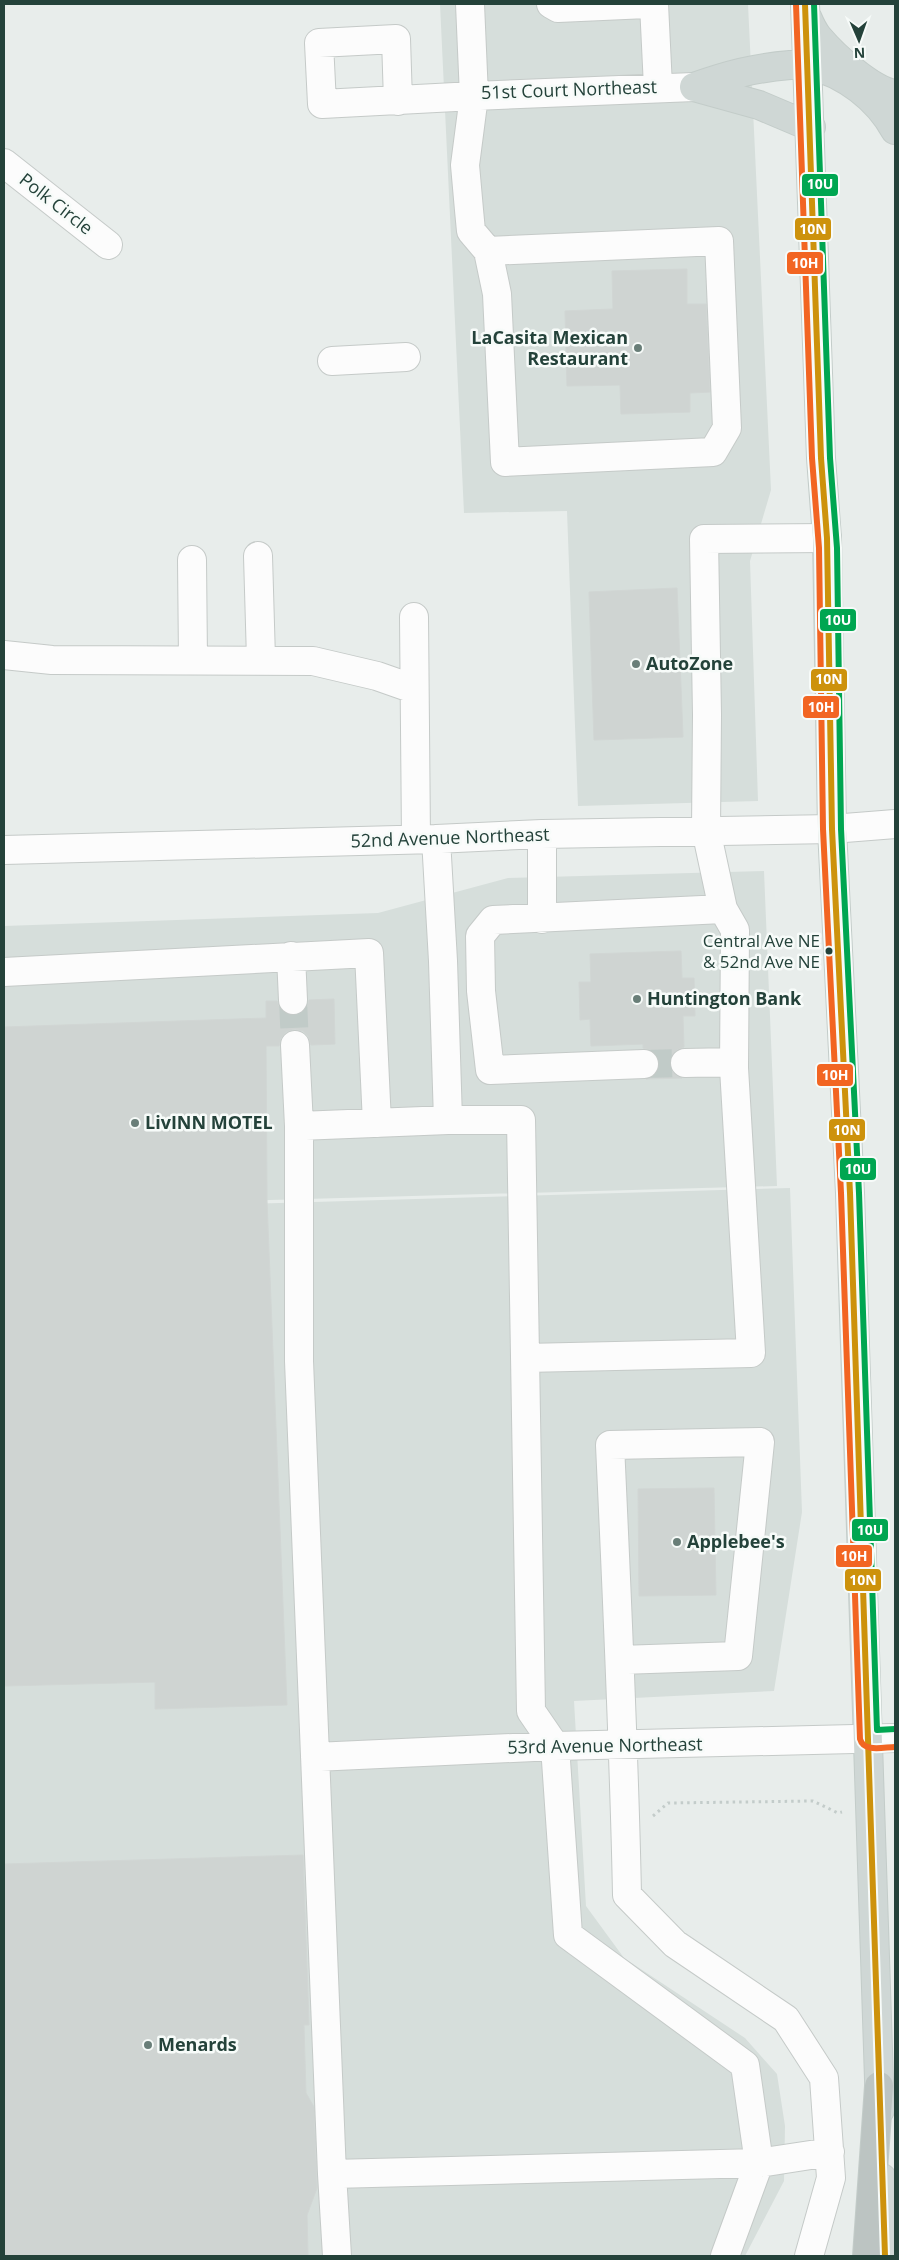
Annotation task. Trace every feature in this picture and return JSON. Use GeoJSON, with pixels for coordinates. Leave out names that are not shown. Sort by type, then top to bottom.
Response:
{"type":"FeatureCollection","features":[{"type":"Feature","properties":{"kind":"highway"},"geometry":{"type":"LineString","coordinates":[[867,2256],[879,2086]]}},
{"type":"Feature","properties":{"kind":"main road"},"geometry":{"type":"LineString","coordinates":[[806,10],[821,458],[827,538],[832,829],[850,1192],[882,1738],[871,1808],[885,2256]]}},
{"type":"Feature","properties":{"kind":"main road"},"geometry":{"type":"LineString","coordinates":[[806,10],[816,35],[830,50],[876,87],[895,94]]}},
{"type":"Feature","properties":{"kind":"main road"},"geometry":{"type":"LineString","coordinates":[[694,87],[734,73],[808,64],[835,74],[873,99],[887,115],[895,130]]}},
{"type":"Feature","properties":{"kind":"main road"},"geometry":{"type":"LineString","coordinates":[[694,87],[759,105],[811,127]]}},
{"type":"Feature","properties":{"kind":"street","name":"51st Court Northeast"},"geometry":{"type":"LineString","coordinates":[[470,4],[474,96],[694,87]]}},
{"type":"Feature","properties":{"kind":"street"},"geometry":{"type":"LineString","coordinates":[[551,4],[558,8],[647,4]]}},
{"type":"Feature","properties":{"kind":"street"},"geometry":{"type":"LineString","coordinates":[[654,4],[658,87]]}},
{"type":"Feature","properties":{"kind":"street"},"geometry":{"type":"LineString","coordinates":[[398,101],[474,96],[465,165],[471,231],[488,251],[497,294],[506,462],[713,452],[727,428],[719,241],[488,251]]}},
{"type":"Feature","properties":{"kind":"street","name":"Polk Circle"},"geometry":{"type":"LineString","coordinates":[[4,163],[108,245]]}},
{"type":"Feature","properties":{"kind":"street"},"geometry":{"type":"LineString","coordinates":[[332,361],[406,357]]}},
{"type":"Feature","properties":{"kind":"street"},"geometry":{"type":"LineString","coordinates":[[525,1358],[751,1353],[734,1062],[735,930],[723,910],[706,830],[707,715],[704,539],[827,538]]}},
{"type":"Feature","properties":{"kind":"street"},"geometry":{"type":"LineString","coordinates":[[258,556],[261,659]]}},
{"type":"Feature","properties":{"kind":"street"},"geometry":{"type":"LineString","coordinates":[[192,560],[193,660]]}},
{"type":"Feature","properties":{"kind":"street"},"geometry":{"type":"LineString","coordinates":[[414,617],[414,689],[426,839],[443,961],[448,1120]]}},
{"type":"Feature","properties":{"kind":"street"},"geometry":{"type":"LineString","coordinates":[[4,655],[52,660],[261,659],[313,661],[377,676],[414,689]]}},
{"type":"Feature","properties":{"kind":"street","name":"52nd Avenue Northeast"},"geometry":{"type":"LineString","coordinates":[[4,850],[426,839],[542,834],[832,829],[895,824]]}},
{"type":"Feature","properties":{"kind":"street"},"geometry":{"type":"LineString","coordinates":[[542,834],[542,918]]}},
{"type":"Feature","properties":{"kind":"street"},"geometry":{"type":"LineString","coordinates":[[644,1064],[490,1070],[481,991],[480,936],[493,920],[723,910]]}},
{"type":"Feature","properties":{"kind":"street"},"geometry":{"type":"LineString","coordinates":[[4,972],[369,953],[377,1122]]}},
{"type":"Feature","properties":{"kind":"street"},"geometry":{"type":"LineString","coordinates":[[291,956],[293,1000]]}},
{"type":"Feature","properties":{"kind":"street"},"geometry":{"type":"LineString","coordinates":[[295,1045],[298,1126],[299,1361],[332,2174],[337,2256]]}},
{"type":"Feature","properties":{"kind":"street"},"geometry":{"type":"LineString","coordinates":[[685,1063],[734,1062]]}},
{"type":"Feature","properties":{"kind":"street"},"geometry":{"type":"LineString","coordinates":[[298,1126],[448,1120],[521,1120],[531,1710],[555,1746],[568,1935],[745,2065],[758,2163],[725,2256]]}},
{"type":"Feature","properties":{"kind":"street"},"geometry":{"type":"LineString","coordinates":[[620,1660],[738,1656],[760,1442],[610,1445],[620,1660],[624,1746],[627,1895],[675,1944],[786,2019],[824,2078],[832,2178],[809,2256]]}},
{"type":"Feature","properties":{"kind":"street","name":"53rd Avenue Northeast"},"geometry":{"type":"LineString","coordinates":[[315,1757],[555,1746],[624,1746],[882,1738]]}},
{"type":"Feature","properties":{"kind":"street"},"geometry":{"type":"LineString","coordinates":[[332,2174],[758,2163],[830,2152]]}},
{"type":"Feature","properties":{"kind":"path"},"geometry":{"type":"LineString","coordinates":[[625,1821],[650,1819],[668,1803],[813,1801],[838,1813],[871,1808]]}},
{"type":"Feature","properties":{"kind":"shaded area"},"geometry":{"type":"Polygon","coordinates":[[[440,4],[748,4],[771,490],[750,561],[758,801],[578,806],[567,511],[464,513],[440,4]]]}},
{"type":"Feature","properties":{"kind":"shaded area"},"geometry":{"type":"Polygon","coordinates":[[[764,871],[777,1186],[270,1200],[114,1208],[790,1188],[802,1512],[774,1691],[574,1701],[586,1906],[624,1958],[745,2038],[777,2074],[785,2126],[784,2181],[745,2256],[4,2256],[4,1342],[110,1340],[109,1338],[4,1341],[4,926],[378,913],[508,878],[764,871]]]}},
{"type":"Feature","properties":{"kind":"building","name":"LaCasita Mexican Restaurant"},"geometry":{"type":"Polygon","coordinates":[[[687,269],[687,304],[706,304],[710,392],[690,393],[690,412],[621,414],[620,385],[567,386],[565,311],[613,309],[612,271],[687,269]]]}},
{"type":"Feature","properties":{"kind":"building","name":"AutoZone"},"geometry":{"type":"Polygon","coordinates":[[[677,588],[683,737],[594,740],[589,592],[677,588]]]}},
{"type":"Feature","properties":{"kind":"building","name":"Huntington Bank"},"geometry":{"type":"Polygon","coordinates":[[[681,951],[682,978],[694,978],[695,1016],[683,1016],[684,1047],[672,1055],[669,1063],[672,1071],[682,1078],[646,1079],[653,1077],[658,1072],[660,1063],[657,1055],[651,1050],[643,1048],[643,1044],[591,1046],[590,1019],[580,1020],[579,982],[591,982],[590,954],[681,951]]]}},
{"type":"Feature","properties":{"kind":"building"},"geometry":{"type":"Polygon","coordinates":[[[334,999],[335,1044],[311,1045],[308,1036],[303,1031],[295,1029],[286,1032],[281,1038],[279,1046],[266,1046],[267,1200],[287,1705],[155,1709],[155,1682],[4,1686],[4,1027],[266,1018],[266,1001],[277,1001],[280,1009],[286,1014],[293,1016],[302,1013],[307,1007],[309,1000],[334,999]]]}},
{"type":"Feature","properties":{"kind":"building","name":"Applebee's"},"geometry":{"type":"Polygon","coordinates":[[[714,1488],[716,1595],[639,1596],[638,1489],[714,1488]]]}},
{"type":"Feature","properties":{"kind":"building","name":"Menards"},"geometry":{"type":"Polygon","coordinates":[[[303,1855],[309,2025],[304,2025],[306,2093],[314,2107],[317,2188],[307,2215],[308,2256],[4,2256],[4,1864],[303,1855]]]}},
{"type":"Feature","properties":{"kind":"tunnel"},"geometry":{"type":"LineString","coordinates":[[293,1000],[295,1045]]}},
{"type":"Feature","properties":{"kind":"tunnel"},"geometry":{"type":"LineString","coordinates":[[644,1064],[685,1063]]}},
{"type":"Feature","properties":{"kind":"transit line","name":"10H"},"geometry":{"type":"LineString","coordinates":[[796,4],[812,458],[819,548],[823,829],[841,1193],[860,1739],[862,1743],[870,1748],[895,1747]]}},
{"type":"Feature","properties":{"kind":"transit line","name":"10N"},"geometry":{"type":"LineString","coordinates":[[805,4],[821,458],[827,538],[832,829],[850,1193],[885,2256]]}},
{"type":"Feature","properties":{"kind":"transit line","name":"10U"},"geometry":{"type":"LineString","coordinates":[[814,4],[830,458],[837,548],[841,829],[859,1193],[877,1730],[895,1729]]}},
{"type":"Feature","properties":{"kind":"place","name":"LaCasita Mexican Restaurant"},"geometry":{"type":"Point","coordinates":[638,348]}},
{"type":"Feature","properties":{"kind":"place","name":"AutoZone"},"geometry":{"type":"Point","coordinates":[636,664]}},
{"type":"Feature","properties":{"kind":"place","name":"Central Ave NE & 52nd Ave NE"},"geometry":{"type":"Point","coordinates":[829,951]}},
{"type":"Feature","properties":{"kind":"place","name":"Huntington Bank"},"geometry":{"type":"Point","coordinates":[637,999]}},
{"type":"Feature","properties":{"kind":"place","name":"LivINN MOTEL"},"geometry":{"type":"Point","coordinates":[135,1123]}},
{"type":"Feature","properties":{"kind":"place","name":"Applebee's"},"geometry":{"type":"Point","coordinates":[677,1542]}},
{"type":"Feature","properties":{"kind":"place","name":"Menards"},"geometry":{"type":"Point","coordinates":[148,2045]}}]}
